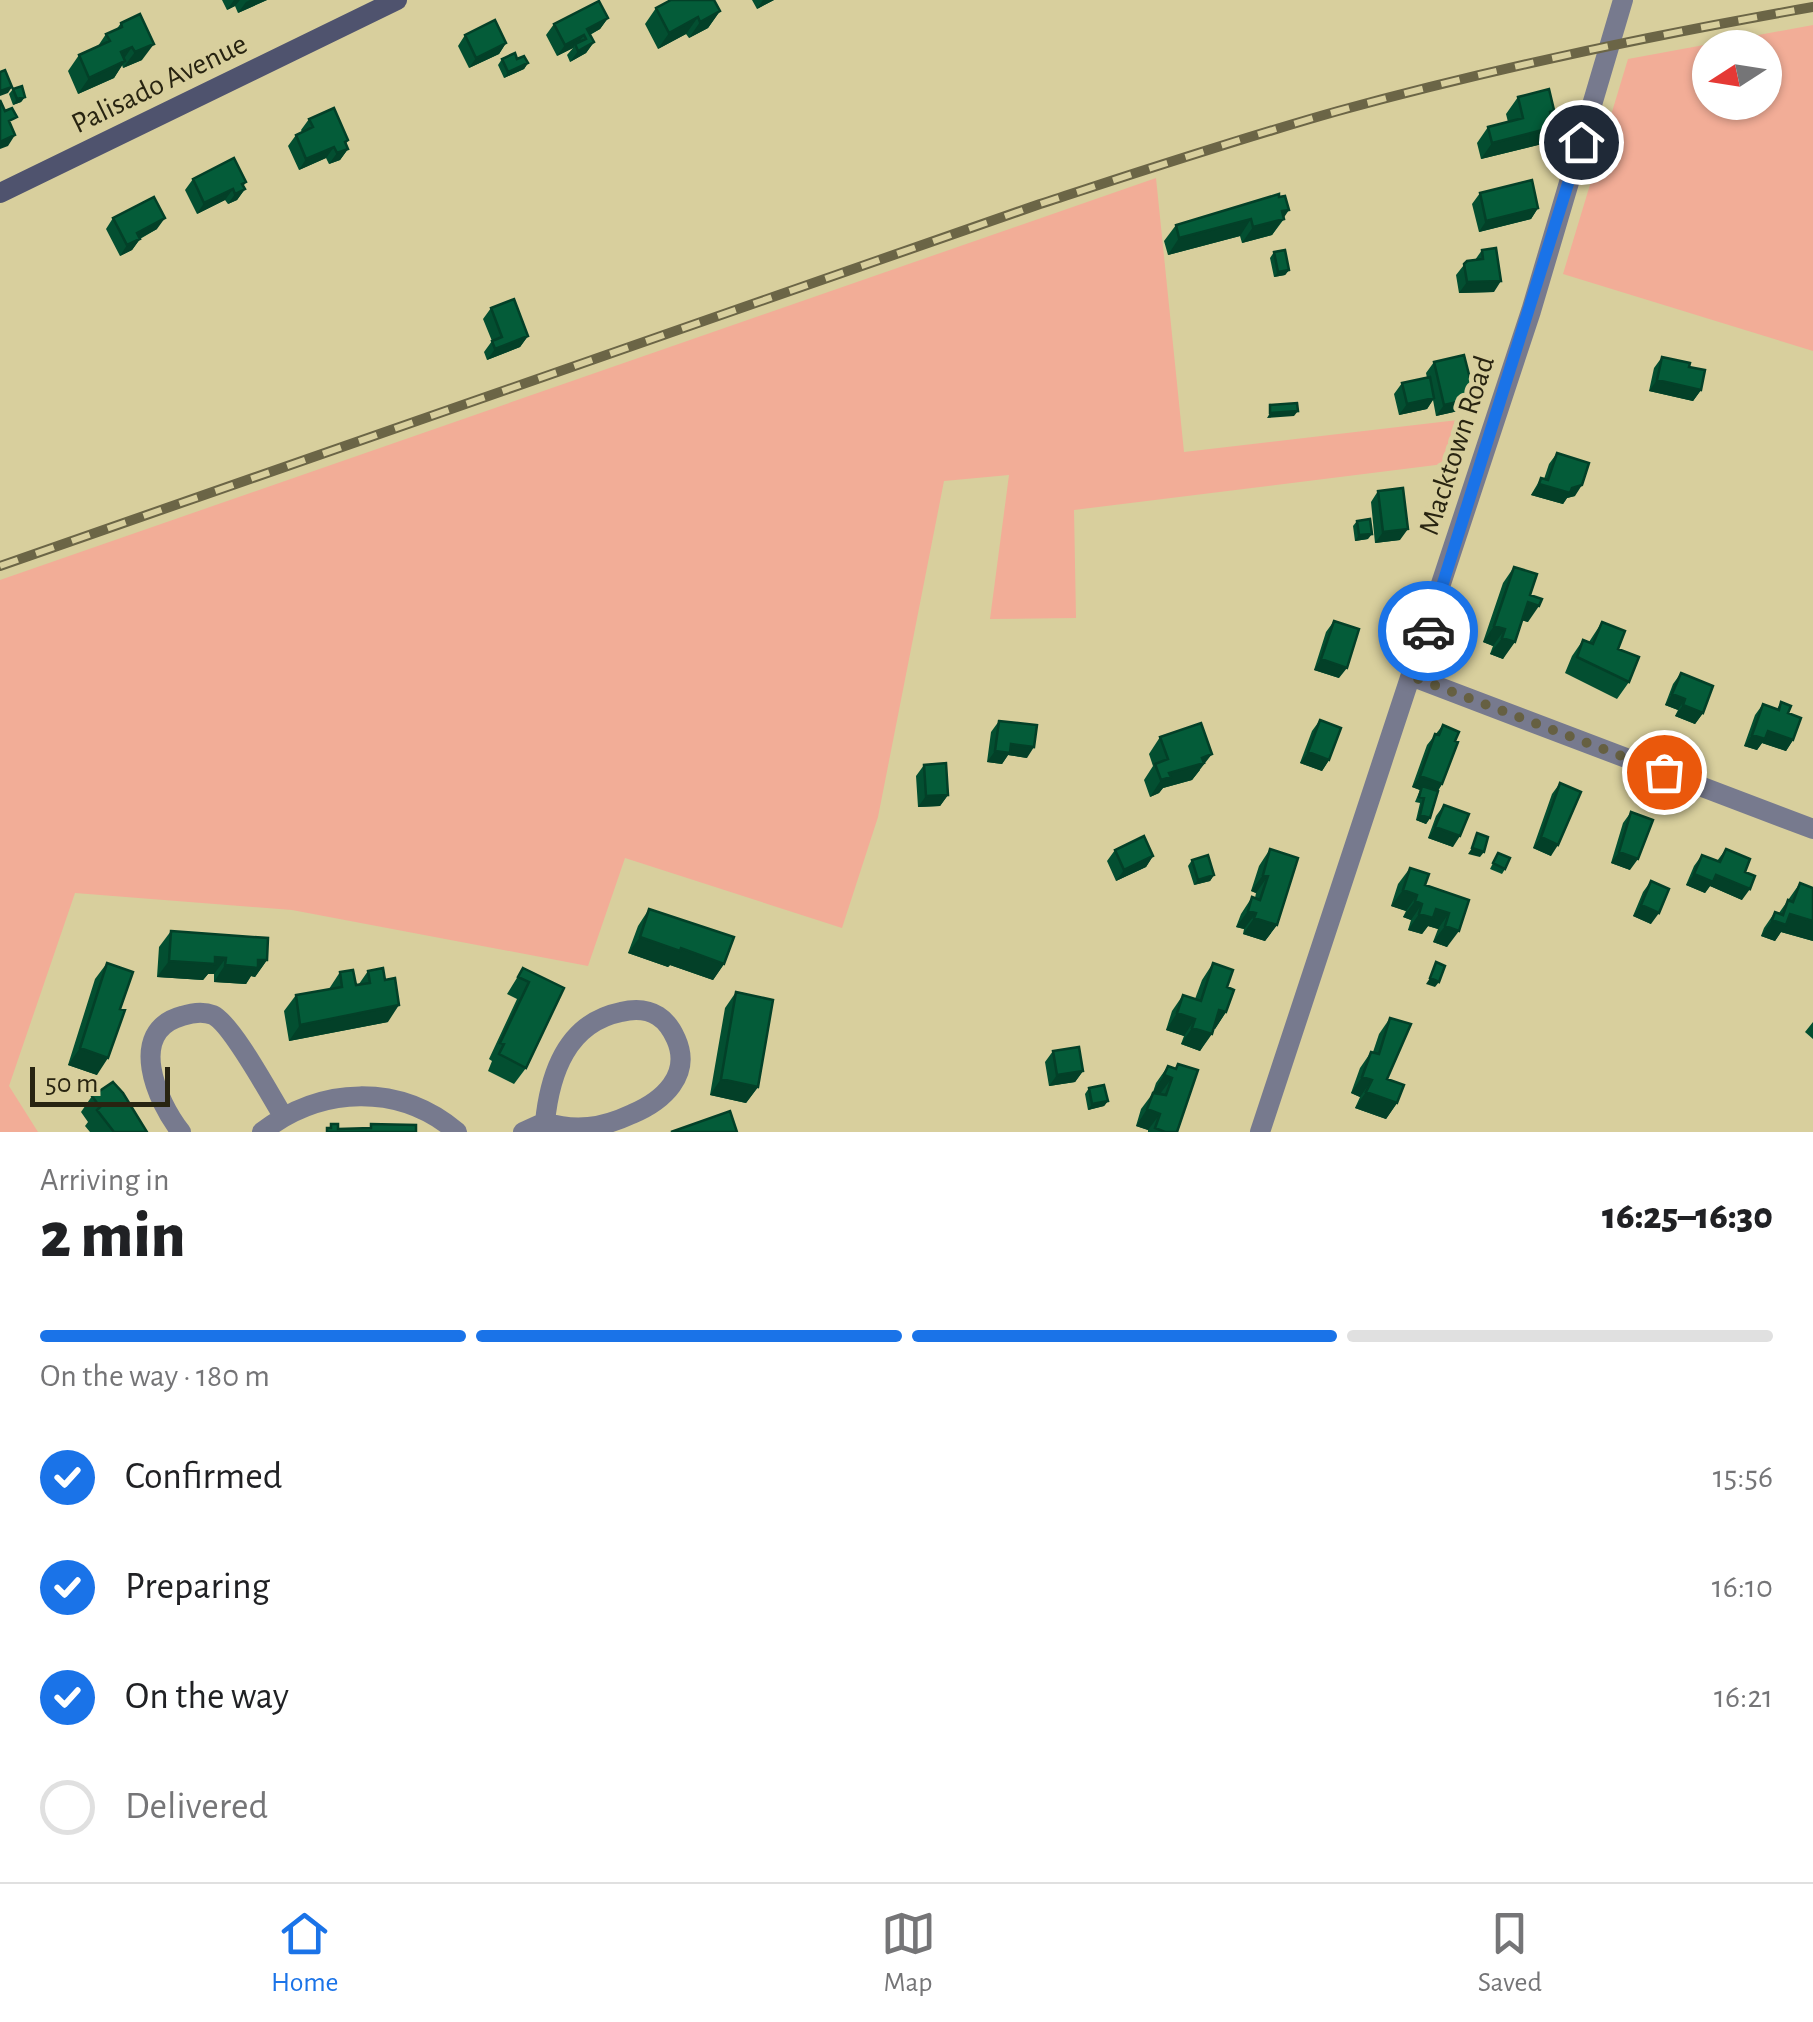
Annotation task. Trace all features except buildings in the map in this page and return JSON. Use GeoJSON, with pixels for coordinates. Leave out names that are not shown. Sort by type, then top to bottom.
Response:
{"type":"FeatureCollection","features":[{"type":"Feature","properties":{"kind":"main road","name":"Palisado Avenue"},"geometry":{"type":"LineString","coordinates":[[0,193],[398,0]]}},
{"type":"Feature","properties":{"kind":"street","name":"Macktown Road"},"geometry":{"type":"LineString","coordinates":[[1260,1132],[1533,305],[1624,0]]}},
{"type":"Feature","properties":{"kind":"street"},"geometry":{"type":"LineString","coordinates":[[1413,677],[1813,828]]}},
{"type":"Feature","properties":{"kind":"street"},"geometry":{"type":"LineString","coordinates":[[523,1132],[545,1122],[565,1130],[584,1130],[633,1114],[668,1092],[680,1073],[681,1049],[672,1030],[656,1014],[635,1009],[608,1014],[578,1033],[559,1060],[548,1086],[545,1122]]}},
{"type":"Feature","properties":{"kind":"street"},"geometry":{"type":"LineString","coordinates":[[181,1132],[158,1098],[151,1076],[150,1051],[158,1032],[174,1018],[194,1012],[214,1016],[233,1035],[283,1116]]}},
{"type":"Feature","properties":{"kind":"street"},"geometry":{"type":"LineString","coordinates":[[262,1132],[283,1116],[310,1105],[363,1096],[400,1099],[428,1110],[457,1132]]}},
{"type":"Feature","properties":{"kind":"shaded area"},"geometry":{"type":"Polygon","coordinates":[[[1813,25],[1813,351],[1563,274],[1628,59],[1692,47],[1692,120],[1782,120],[1782,31],[1813,25]]]}},
{"type":"Feature","properties":{"kind":"shaded area"},"geometry":{"type":"Polygon","coordinates":[[[1156,178],[1184,452],[1475,418],[1460,462],[1074,510],[1076,618],[990,619],[1009,475],[944,481],[878,817],[842,928],[625,858],[588,966],[292,910],[75,893],[9,1086],[38,1132],[0,1132],[0,580],[1156,178]]]}},
{"type":"Feature","properties":{"kind":"railway"},"geometry":{"type":"LineString","coordinates":[[0,566],[1040,204],[1226,144],[1397,95],[1515,67],[1813,7]]}},
{"type":"Feature","properties":{"kind":"way so far"},"geometry":{"type":"LineString","coordinates":[[1428,631],[1413,677],[1664,772]]}},
{"type":"Feature","properties":{"kind":"route"},"geometry":{"type":"LineString","coordinates":[[1428,631],[1581,142]]}}]}
